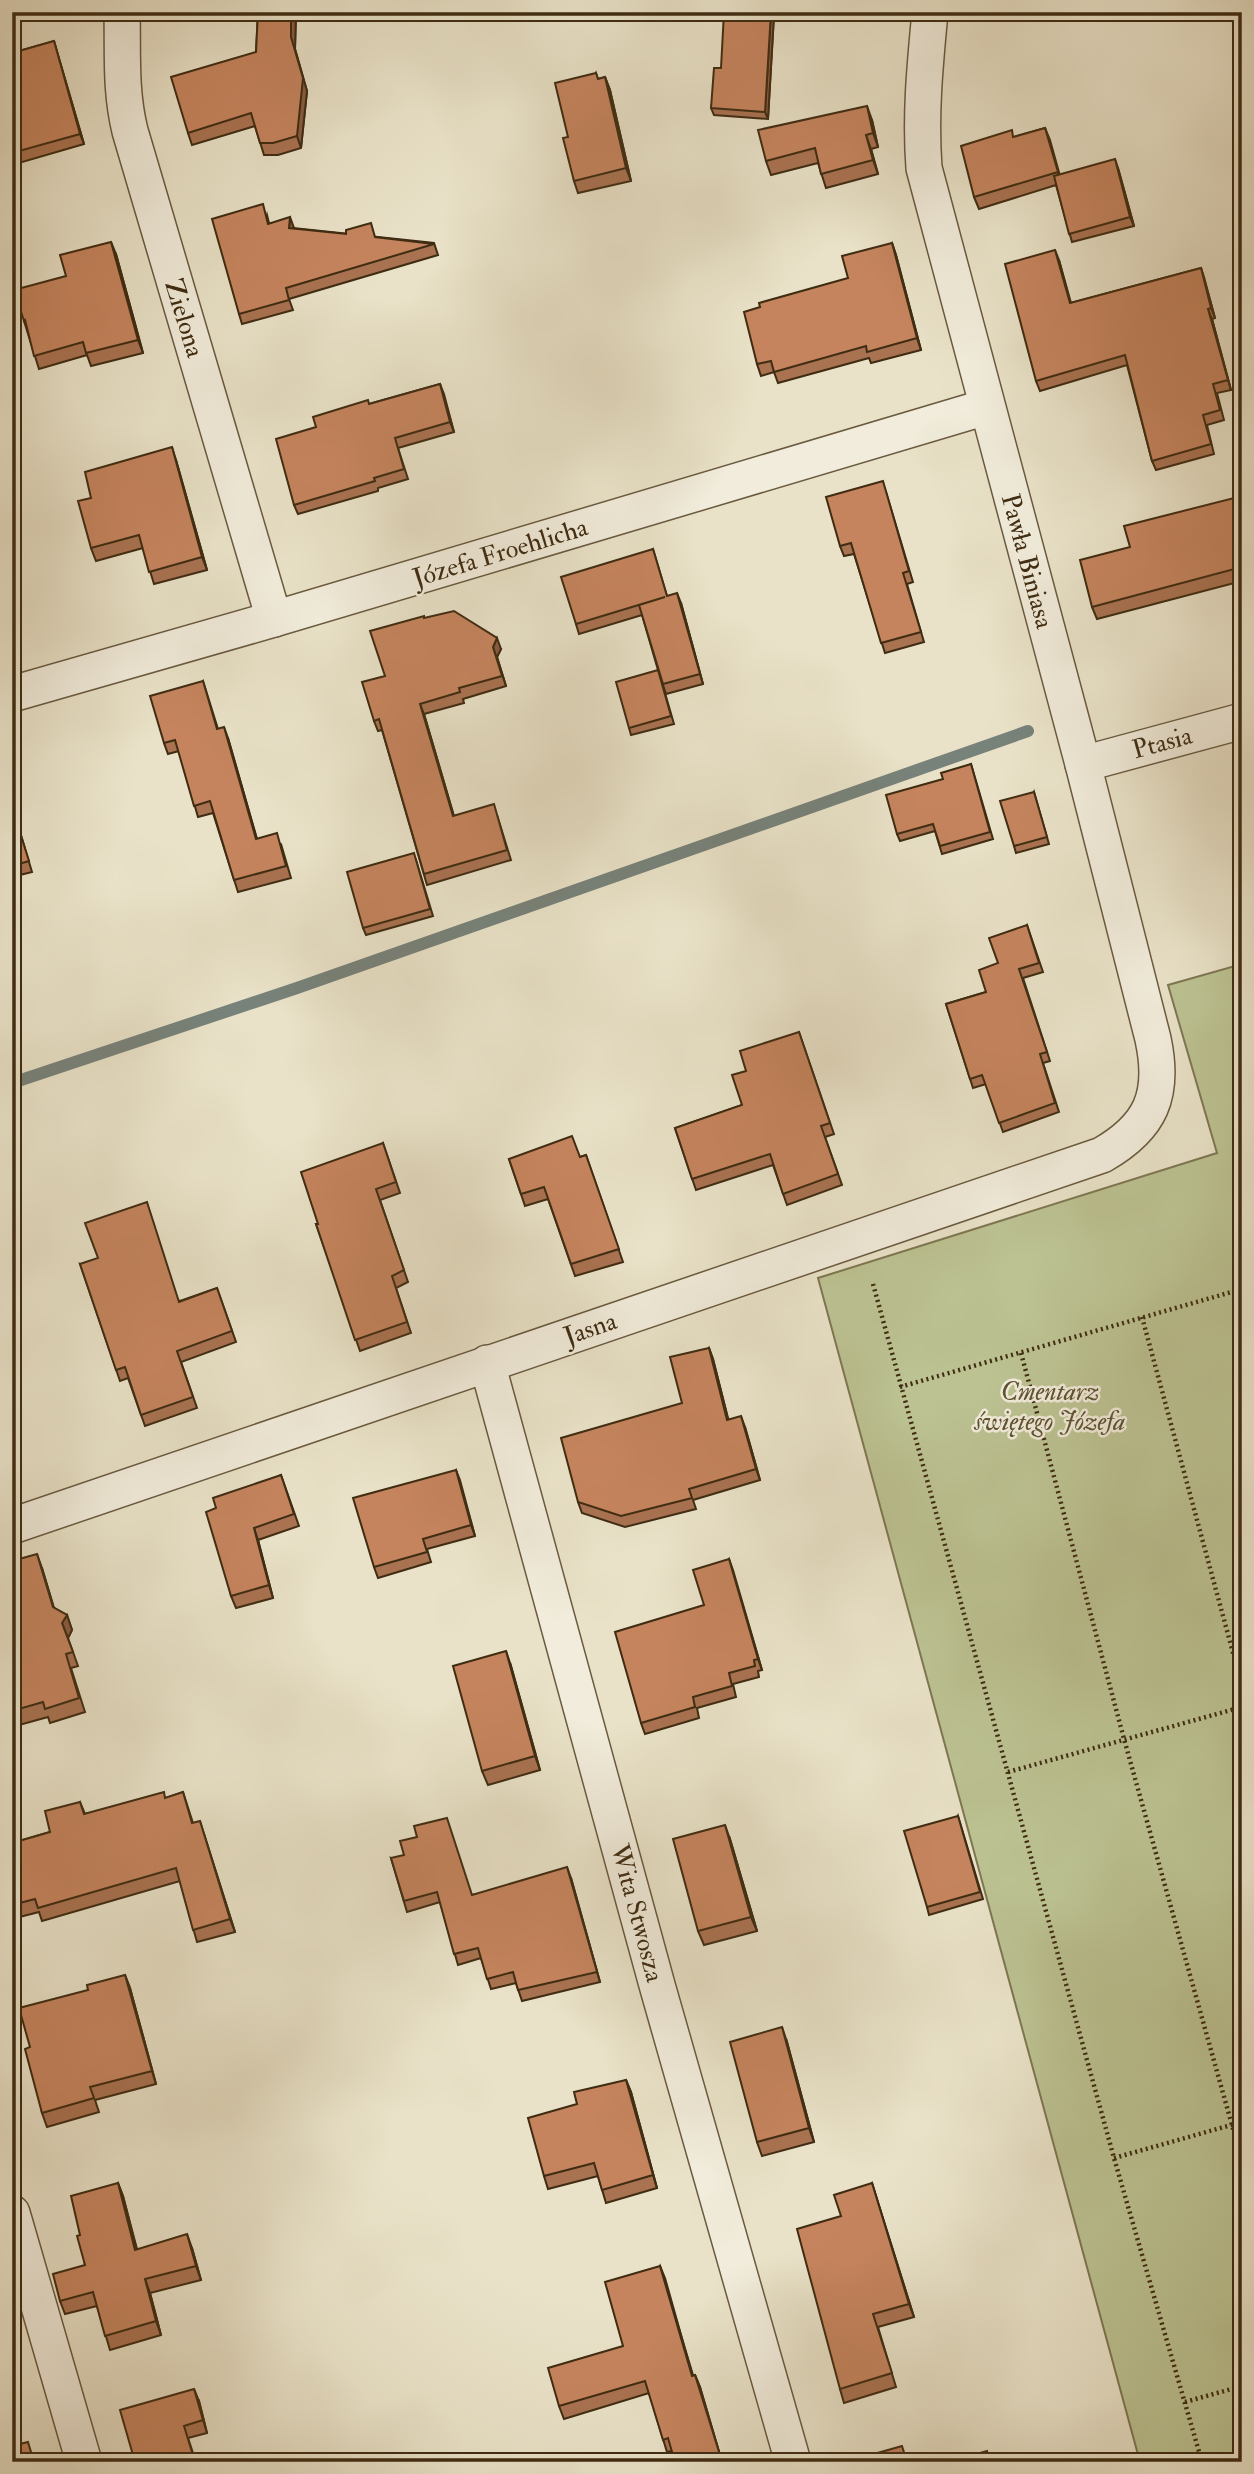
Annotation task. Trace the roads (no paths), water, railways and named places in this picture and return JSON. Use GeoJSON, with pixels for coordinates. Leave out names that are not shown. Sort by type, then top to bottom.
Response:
{"type":"FeatureCollection","features":[{"type":"Feature","properties":{"kind":"street","name":"Zielona"},"geometry":{"type":"LineString","coordinates":[[122,12],[123,104],[274,619]]}},
{"type":"Feature","properties":{"kind":"street","name":"Pawła Biniasa"},"geometry":{"type":"LineString","coordinates":[[930,12],[922,92],[924,168],[1083,764],[1158,1060],[1151,1107]]}},
{"type":"Feature","properties":{"kind":"street","name":"Józefa Froehlicha"},"geometry":{"type":"LineString","coordinates":[[12,694],[274,619],[986,407]]}},
{"type":"Feature","properties":{"kind":"street","name":"Ptasia"},"geometry":{"type":"LineString","coordinates":[[1083,764],[1242,721]]}},
{"type":"Feature","properties":{"kind":"street","name":"Jasna"},"geometry":{"type":"LineString","coordinates":[[12,1526],[1102,1155],[1123,1143],[1140,1128],[1151,1107]]}},
{"type":"Feature","properties":{"kind":"street","name":"Wita Stwosza"},"geometry":{"type":"LineString","coordinates":[[487,1363],[661,1998],[793,2462]]}},
{"type":"Feature","properties":{"kind":"street"},"geometry":{"type":"LineString","coordinates":[[12,2213],[83,2462]]}},
{"type":"Feature","properties":{"kind":"waterway"},"geometry":{"type":"LineString","coordinates":[[12,1083],[297,988],[1028,731]]}},
{"type":"Feature","properties":{"kind":"park label","name":"Cmentarz świętego Józefa"},"geometry":{"type":"Point","coordinates":[1050,1406]}}]}
